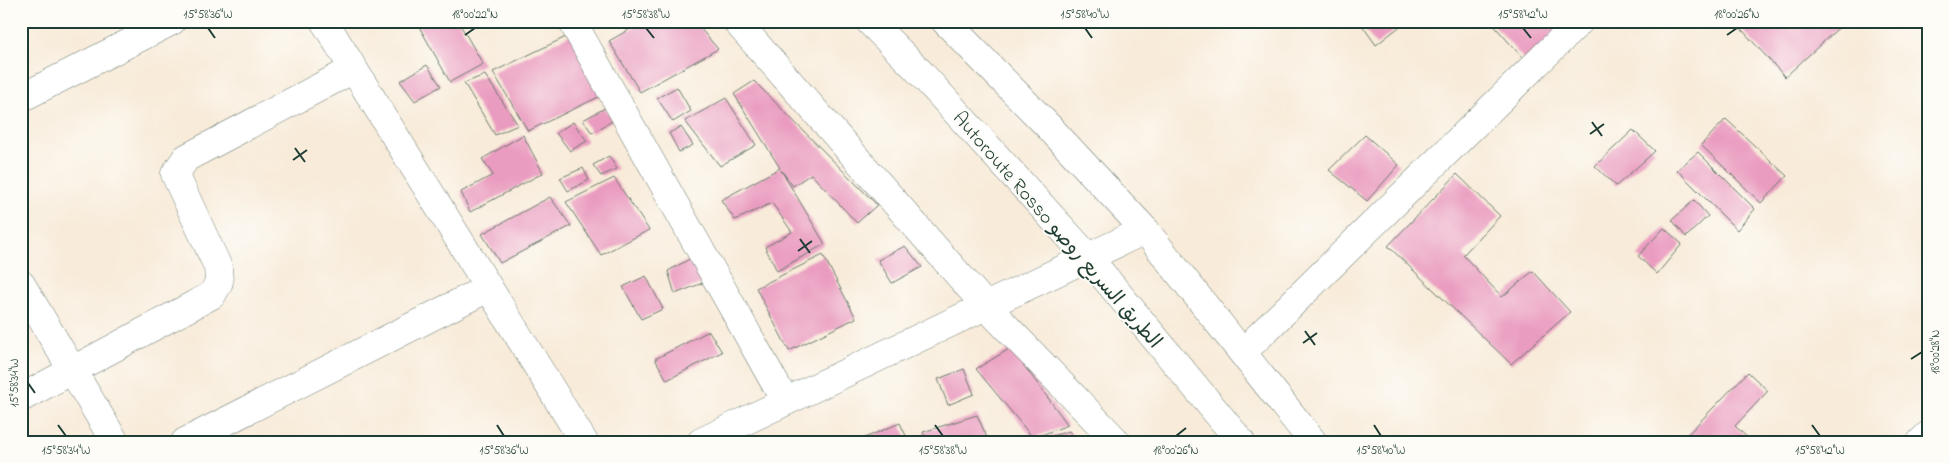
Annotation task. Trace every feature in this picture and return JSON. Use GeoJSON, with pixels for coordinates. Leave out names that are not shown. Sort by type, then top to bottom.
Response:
{"type":"FeatureCollection","features":[{"type":"Feature","properties":{"kind":"main road"},"geometry":{"type":"LineString","coordinates":[[21,98],[172,21]]}},
{"type":"Feature","properties":{"kind":"main road"},"geometry":{"type":"LineString","coordinates":[[324,21],[584,442]]}},
{"type":"Feature","properties":{"kind":"main road"},"geometry":{"type":"LineString","coordinates":[[572,21],[785,401]]}},
{"type":"Feature","properties":{"kind":"main road"},"geometry":{"type":"LineString","coordinates":[[736,21],[985,305],[1117,442]]}},
{"type":"Feature","properties":{"kind":"main road","name":"Autoroute Rosso الطريق السريع روصو"},"geometry":{"type":"LineString","coordinates":[[869,21],[917,69],[1087,256],[1241,442]]}},
{"type":"Feature","properties":{"kind":"main road"},"geometry":{"type":"LineString","coordinates":[[945,21],[1049,126],[1145,230],[1313,442]]}},
{"type":"Feature","properties":{"kind":"main road"},"geometry":{"type":"LineString","coordinates":[[1243,352],[1580,21]]}},
{"type":"Feature","properties":{"kind":"main road"},"geometry":{"type":"LineString","coordinates":[[21,398],[212,295],[219,282],[218,267],[175,174],[186,158],[354,69]]}},
{"type":"Feature","properties":{"kind":"main road"},"geometry":{"type":"LineString","coordinates":[[701,442],[1087,256],[1145,230]]}},
{"type":"Feature","properties":{"kind":"main road"},"geometry":{"type":"LineString","coordinates":[[21,284],[115,442]]}},
{"type":"Feature","properties":{"kind":"main road"},"geometry":{"type":"LineString","coordinates":[[185,442],[488,288]]}},
{"type":"Feature","properties":{"kind":"main road"},"geometry":{"type":"LineString","coordinates":[[1921,442],[1928,435]]}},
{"type":"Feature","properties":{"kind":"building"},"geometry":{"type":"Polygon","coordinates":[[[416,21],[458,21],[483,64],[450,82],[416,21]]]}},
{"type":"Feature","properties":{"kind":"building"},"geometry":{"type":"Polygon","coordinates":[[[644,21],[694,21],[718,49],[640,92],[609,41],[644,21]]]}},
{"type":"Feature","properties":{"kind":"building"},"geometry":{"type":"Polygon","coordinates":[[[1359,21],[1407,21],[1376,45],[1359,21]]]}},
{"type":"Feature","properties":{"kind":"building"},"geometry":{"type":"Polygon","coordinates":[[[1490,21],[1570,21],[1528,64],[1490,21]]]}},
{"type":"Feature","properties":{"kind":"building"},"geometry":{"type":"Polygon","coordinates":[[[1734,21],[1846,21],[1785,77],[1734,21]]]}},
{"type":"Feature","properties":{"kind":"building"},"geometry":{"type":"Polygon","coordinates":[[[574,33],[609,92],[528,131],[493,72],[574,33]]]}},
{"type":"Feature","properties":{"kind":"building"},"geometry":{"type":"Polygon","coordinates":[[[427,65],[441,86],[415,101],[400,81],[427,65]]]}},
{"type":"Feature","properties":{"kind":"building"},"geometry":{"type":"Polygon","coordinates":[[[485,75],[518,125],[495,135],[464,83],[485,75]]]}},
{"type":"Feature","properties":{"kind":"building"},"geometry":{"type":"Polygon","coordinates":[[[754,81],[877,205],[857,223],[811,174],[793,186],[781,170],[825,244],[777,271],[765,247],[792,232],[772,203],[735,220],[721,200],[780,168],[734,94],[754,81]]]}},
{"type":"Feature","properties":{"kind":"building"},"geometry":{"type":"Polygon","coordinates":[[[677,87],[691,111],[673,122],[657,98],[677,87]]]}},
{"type":"Feature","properties":{"kind":"building"},"geometry":{"type":"Polygon","coordinates":[[[726,98],[756,145],[720,166],[685,121],[726,98]]]}},
{"type":"Feature","properties":{"kind":"building"},"geometry":{"type":"Polygon","coordinates":[[[605,108],[614,120],[592,133],[583,120],[605,108]]]}},
{"type":"Feature","properties":{"kind":"building"},"geometry":{"type":"Polygon","coordinates":[[[1726,119],[1787,176],[1761,203],[1701,145],[1726,119]]]}},
{"type":"Feature","properties":{"kind":"building"},"geometry":{"type":"Polygon","coordinates":[[[573,122],[587,141],[570,151],[556,133],[573,122]]]}},
{"type":"Feature","properties":{"kind":"building"},"geometry":{"type":"Polygon","coordinates":[[[681,127],[693,145],[679,152],[669,133],[681,127]]]}},
{"type":"Feature","properties":{"kind":"building"},"geometry":{"type":"Polygon","coordinates":[[[1633,130],[1655,151],[1616,186],[1595,166],[1633,130]]]}},
{"type":"Feature","properties":{"kind":"building"},"geometry":{"type":"Polygon","coordinates":[[[523,135],[543,173],[470,212],[461,192],[493,175],[482,159],[523,135]]]}},
{"type":"Feature","properties":{"kind":"building"},"geometry":{"type":"Polygon","coordinates":[[[1365,135],[1399,165],[1367,201],[1329,170],[1365,135]]]}},
{"type":"Feature","properties":{"kind":"building"},"geometry":{"type":"Polygon","coordinates":[[[1698,152],[1755,209],[1737,230],[1677,170],[1698,152]]]}},
{"type":"Feature","properties":{"kind":"building"},"geometry":{"type":"Polygon","coordinates":[[[609,156],[617,169],[601,176],[593,165],[609,156]]]}},
{"type":"Feature","properties":{"kind":"building"},"geometry":{"type":"Polygon","coordinates":[[[583,168],[589,180],[568,191],[560,178],[583,168]]]}},
{"type":"Feature","properties":{"kind":"building"},"geometry":{"type":"Polygon","coordinates":[[[1457,174],[1500,216],[1463,255],[1502,297],[1533,271],[1570,312],[1511,364],[1388,246],[1457,174]]]}},
{"type":"Feature","properties":{"kind":"building"},"geometry":{"type":"Polygon","coordinates":[[[614,178],[649,230],[601,255],[566,202],[614,178]]]}},
{"type":"Feature","properties":{"kind":"building"},"geometry":{"type":"Polygon","coordinates":[[[550,197],[571,226],[500,263],[482,234],[550,197]]]}},
{"type":"Feature","properties":{"kind":"building"},"geometry":{"type":"Polygon","coordinates":[[[1694,200],[1708,216],[1686,237],[1672,220],[1694,200]]]}},
{"type":"Feature","properties":{"kind":"building"},"geometry":{"type":"Polygon","coordinates":[[[1664,228],[1682,244],[1657,274],[1638,256],[1664,228]]]}},
{"type":"Feature","properties":{"kind":"building"},"geometry":{"type":"Polygon","coordinates":[[[905,246],[922,267],[892,283],[878,260],[905,246]]]}},
{"type":"Feature","properties":{"kind":"building"},"geometry":{"type":"Polygon","coordinates":[[[823,255],[856,318],[789,351],[756,288],[823,255]]]}},
{"type":"Feature","properties":{"kind":"building"},"geometry":{"type":"Polygon","coordinates":[[[695,256],[705,282],[675,294],[668,271],[695,256]]]}},
{"type":"Feature","properties":{"kind":"building"},"geometry":{"type":"Polygon","coordinates":[[[646,276],[663,309],[641,319],[623,287],[646,276]]]}},
{"type":"Feature","properties":{"kind":"building"},"geometry":{"type":"Polygon","coordinates":[[[709,331],[722,352],[667,380],[655,359],[709,331]]]}},
{"type":"Feature","properties":{"kind":"building"},"geometry":{"type":"Polygon","coordinates":[[[1011,348],[1068,425],[1033,438],[976,369],[1011,348]]]}},
{"type":"Feature","properties":{"kind":"building"},"geometry":{"type":"Polygon","coordinates":[[[964,369],[974,394],[948,405],[938,379],[964,369]]]}},
{"type":"Feature","properties":{"kind":"building"},"geometry":{"type":"Polygon","coordinates":[[[1748,372],[1768,391],[1735,426],[1752,442],[1690,442],[1685,437],[1748,372]]]}},
{"type":"Feature","properties":{"kind":"building"},"geometry":{"type":"Polygon","coordinates":[[[977,415],[989,442],[928,442],[923,432],[977,415]]]}},
{"type":"Feature","properties":{"kind":"building"},"geometry":{"type":"Polygon","coordinates":[[[900,423],[909,442],[855,442],[900,423]]]}},
{"type":"Feature","properties":{"kind":"building"},"geometry":{"type":"Polygon","coordinates":[[[1069,431],[1078,442],[1039,440],[1069,431]]]}}]}
